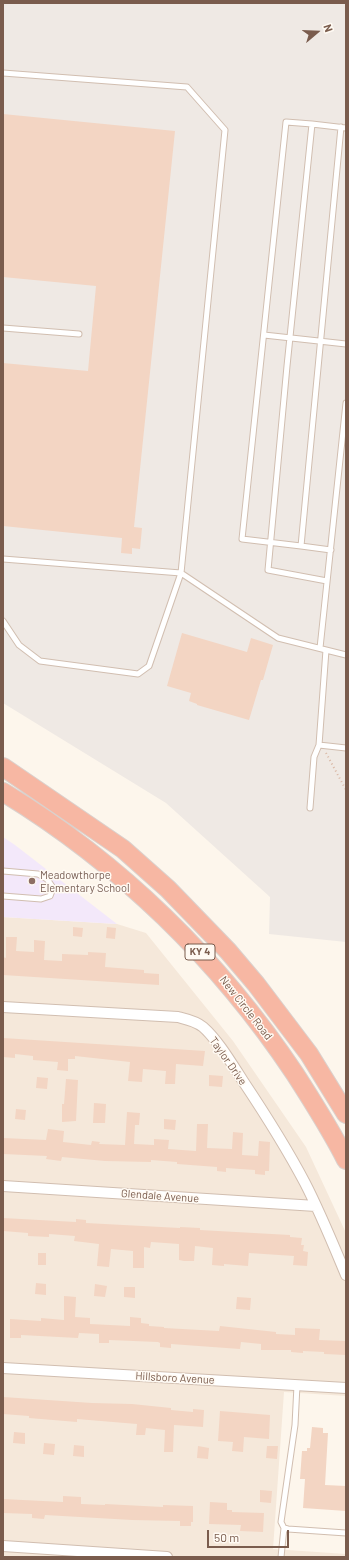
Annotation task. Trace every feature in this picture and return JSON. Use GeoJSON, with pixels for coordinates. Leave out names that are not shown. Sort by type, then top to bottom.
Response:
{"type":"FeatureCollection","features":[{"type":"Feature","properties":{"kind":"highway","name":"New Circle Road"},"geometry":{"type":"LineString","coordinates":[[3,767],[122,849],[168,889],[228,951],[256,984],[309,1054],[346,1114]]}},
{"type":"Feature","properties":{"kind":"highway","name":"New Circle Road"},"geometry":{"type":"LineString","coordinates":[[3,792],[62,830],[103,862],[150,901],[188,940],[225,980],[258,1020],[311,1099],[346,1160]]}},
{"type":"Feature","properties":{"kind":"street","name":"Taylor Drive"},"geometry":{"type":"LineString","coordinates":[[3,1007],[178,1017],[188,1019],[202,1026],[234,1068],[275,1129],[305,1183],[346,1275]]}},
{"type":"Feature","properties":{"kind":"street","name":"Glendale Avenue"},"geometry":{"type":"LineString","coordinates":[[3,1186],[316,1206]]}},
{"type":"Feature","properties":{"kind":"street","name":"Hillsboro Avenue"},"geometry":{"type":"LineString","coordinates":[[3,1368],[346,1388]]}},
{"type":"Feature","properties":{"kind":"street"},"geometry":{"type":"LineString","coordinates":[[3,1546],[167,1557]]}},
{"type":"Feature","properties":{"kind":"lane"},"geometry":{"type":"LineString","coordinates":[[3,73],[187,88],[225,130],[181,573],[149,666],[138,674],[40,661],[19,645],[3,621]]}},
{"type":"Feature","properties":{"kind":"lane"},"geometry":{"type":"LineString","coordinates":[[301,546],[319,342],[343,127],[286,122],[242,539],[271,541],[301,546],[330,550]]}},
{"type":"Feature","properties":{"kind":"lane"},"geometry":{"type":"LineString","coordinates":[[312,124],[268,570],[327,581]]}},
{"type":"Feature","properties":{"kind":"lane"},"geometry":{"type":"LineString","coordinates":[[3,328],[79,334]]}},
{"type":"Feature","properties":{"kind":"lane"},"geometry":{"type":"LineString","coordinates":[[264,335],[346,344]]}},
{"type":"Feature","properties":{"kind":"lane"},"geometry":{"type":"LineString","coordinates":[[310,808],[314,757],[319,745],[327,581],[346,403]]}},
{"type":"Feature","properties":{"kind":"lane"},"geometry":{"type":"LineString","coordinates":[[3,559],[181,573],[278,638],[346,655]]}},
{"type":"Feature","properties":{"kind":"lane"},"geometry":{"type":"LineString","coordinates":[[319,745],[346,748]]}},
{"type":"Feature","properties":{"kind":"lane"},"geometry":{"type":"LineString","coordinates":[[3,871],[38,874],[47,879],[53,888],[50,896],[41,899],[3,896]]}},
{"type":"Feature","properties":{"kind":"lane"},"geometry":{"type":"LineString","coordinates":[[281,1557],[284,1528],[281,1522],[295,1425],[297,1385]]}},
{"type":"Feature","properties":{"kind":"lane"},"geometry":{"type":"LineString","coordinates":[[284,1528],[346,1533]]}},
{"type":"Feature","properties":{"kind":"path"},"geometry":{"type":"LineString","coordinates":[[326,754],[346,790]]}},
{"type":"Feature","properties":{"kind":"shaded area"},"geometry":{"type":"Polygon","coordinates":[[[3,3],[346,3],[346,942],[269,934],[270,897],[166,803],[3,703],[3,3]]]}},
{"type":"Feature","properties":{"kind":"shaded area","name":"Meadowthorpe Elementary School"},"geometry":{"type":"Polygon","coordinates":[[[3,837],[15,845],[117,924],[3,917],[3,837]]]}},
{"type":"Feature","properties":{"kind":"shaded area"},"geometry":{"type":"Polygon","coordinates":[[[3,917],[117,924],[146,933],[233,1041],[306,1147],[346,1233],[346,1396],[284,1392],[273,1549],[346,1554],[346,1557],[3,1557],[3,917]]]}},
{"type":"Feature","properties":{"kind":"building"},"geometry":{"type":"Polygon","coordinates":[[[3,114],[175,131],[134,527],[142,528],[140,549],[132,548],[132,554],[121,553],[122,538],[3,526],[3,363],[88,371],[96,286],[3,277],[3,114]]]}},
{"type":"Feature","properties":{"kind":"building"},"geometry":{"type":"Polygon","coordinates":[[[182,633],[247,652],[251,638],[273,645],[249,720],[197,705],[189,701],[191,693],[167,686],[182,633]]]}},
{"type":"Feature","properties":{"kind":"building"},"geometry":{"type":"Polygon","coordinates":[[[73,927],[83,928],[82,937],[73,936],[73,927]]]}},
{"type":"Feature","properties":{"kind":"building"},"geometry":{"type":"Polygon","coordinates":[[[107,927],[116,928],[115,939],[106,938],[107,927]]]}},
{"type":"Feature","properties":{"kind":"building"},"geometry":{"type":"Polygon","coordinates":[[[6,937],[17,937],[16,951],[34,952],[34,940],[45,941],[44,960],[62,961],[62,954],[88,955],[88,952],[106,953],[105,967],[144,970],[144,973],[159,974],[159,985],[3,975],[3,957],[6,958],[6,937]]]}},
{"type":"Feature","properties":{"kind":"building"},"geometry":{"type":"Polygon","coordinates":[[[3,1038],[205,1051],[203,1066],[176,1064],[175,1084],[165,1084],[166,1071],[143,1069],[142,1082],[128,1081],[130,1062],[75,1056],[75,1059],[68,1059],[68,1071],[57,1070],[58,1062],[33,1060],[33,1056],[15,1054],[15,1058],[3,1057],[3,1038]]]}},
{"type":"Feature","properties":{"kind":"building"},"geometry":{"type":"Polygon","coordinates":[[[209,1075],[223,1076],[222,1087],[209,1086],[209,1075]]]}},
{"type":"Feature","properties":{"kind":"building"},"geometry":{"type":"Polygon","coordinates":[[[37,1077],[48,1078],[47,1089],[36,1088],[37,1077]]]}},
{"type":"Feature","properties":{"kind":"building"},"geometry":{"type":"Polygon","coordinates":[[[66,1079],[78,1080],[76,1121],[62,1122],[62,1104],[64,1104],[66,1079]]]}},
{"type":"Feature","properties":{"kind":"building"},"geometry":{"type":"Polygon","coordinates":[[[94,1103],[106,1104],[105,1123],[93,1123],[94,1103]]]}},
{"type":"Feature","properties":{"kind":"building"},"geometry":{"type":"Polygon","coordinates":[[[16,1109],[26,1110],[25,1120],[15,1119],[16,1109]]]}},
{"type":"Feature","properties":{"kind":"building"},"geometry":{"type":"Polygon","coordinates":[[[127,1112],[140,1113],[139,1125],[135,1125],[134,1144],[154,1145],[154,1139],[169,1140],[168,1149],[196,1151],[197,1124],[208,1124],[207,1148],[232,1149],[233,1132],[243,1133],[242,1155],[258,1156],[259,1141],[270,1142],[269,1171],[265,1171],[265,1175],[255,1174],[255,1170],[226,1168],[226,1172],[217,1171],[217,1167],[177,1164],[177,1162],[151,1160],[151,1162],[105,1161],[62,1157],[61,1161],[46,1159],[47,1156],[3,1154],[3,1138],[46,1140],[48,1129],[64,1131],[63,1142],[91,1145],[92,1141],[100,1142],[99,1144],[125,1145],[127,1112]]]}},
{"type":"Feature","properties":{"kind":"building"},"geometry":{"type":"Polygon","coordinates":[[[164,1119],[176,1120],[175,1130],[164,1129],[164,1119]]]}},
{"type":"Feature","properties":{"kind":"building"},"geometry":{"type":"Polygon","coordinates":[[[3,1218],[76,1222],[76,1219],[86,1220],[86,1223],[200,1228],[200,1230],[290,1235],[290,1237],[302,1238],[301,1245],[304,1245],[303,1251],[308,1252],[307,1266],[293,1265],[294,1256],[249,1253],[248,1266],[224,1264],[224,1266],[212,1265],[213,1248],[195,1246],[194,1261],[184,1261],[179,1260],[179,1244],[151,1242],[150,1248],[144,1247],[144,1268],[133,1268],[133,1251],[111,1249],[109,1267],[97,1266],[99,1244],[74,1241],[75,1236],[49,1234],[49,1237],[28,1236],[28,1233],[3,1231],[3,1218]]]}},
{"type":"Feature","properties":{"kind":"building"},"geometry":{"type":"Polygon","coordinates":[[[38,1253],[46,1253],[46,1265],[38,1265],[38,1253]]]}},
{"type":"Feature","properties":{"kind":"building"},"geometry":{"type":"Polygon","coordinates":[[[36,1283],[46,1284],[46,1295],[35,1294],[36,1283]]]}},
{"type":"Feature","properties":{"kind":"building"},"geometry":{"type":"Polygon","coordinates":[[[95,1284],[107,1286],[105,1297],[94,1296],[95,1284]]]}},
{"type":"Feature","properties":{"kind":"building"},"geometry":{"type":"Polygon","coordinates":[[[124,1287],[135,1287],[135,1298],[124,1297],[124,1287]]]}},
{"type":"Feature","properties":{"kind":"building"},"geometry":{"type":"Polygon","coordinates":[[[64,1296],[76,1297],[75,1317],[90,1318],[90,1324],[130,1326],[130,1317],[141,1318],[141,1323],[149,1324],[149,1326],[164,1328],[219,1331],[220,1326],[276,1332],[276,1334],[295,1335],[295,1328],[320,1329],[319,1340],[346,1341],[346,1355],[324,1354],[324,1352],[291,1352],[291,1350],[261,1350],[261,1344],[241,1342],[240,1349],[171,1344],[171,1348],[160,1347],[160,1343],[158,1342],[109,1340],[109,1343],[99,1343],[99,1334],[79,1333],[78,1338],[21,1335],[21,1338],[10,1338],[10,1319],[41,1321],[41,1318],[64,1320],[64,1296]]]}},
{"type":"Feature","properties":{"kind":"building"},"geometry":{"type":"Polygon","coordinates":[[[237,1297],[251,1298],[250,1310],[236,1309],[237,1297]]]}},
{"type":"Feature","properties":{"kind":"building"},"geometry":{"type":"Polygon","coordinates":[[[3,1397],[132,1404],[193,1412],[193,1409],[204,1410],[203,1427],[174,1425],[173,1452],[164,1452],[165,1430],[146,1428],[145,1435],[136,1435],[137,1424],[77,1419],[77,1422],[3,1414],[3,1397]]]}},
{"type":"Feature","properties":{"kind":"building"},"geometry":{"type":"Polygon","coordinates":[[[220,1411],[270,1415],[269,1439],[244,1437],[243,1452],[232,1451],[233,1442],[218,1441],[220,1411]]]}},
{"type":"Feature","properties":{"kind":"building"},"geometry":{"type":"Polygon","coordinates":[[[312,1427],[323,1428],[323,1433],[328,1433],[325,1485],[346,1486],[346,1511],[303,1508],[305,1479],[300,1479],[302,1451],[307,1451],[307,1448],[310,1448],[312,1427]]]}},
{"type":"Feature","properties":{"kind":"building"},"geometry":{"type":"Polygon","coordinates":[[[14,1432],[25,1433],[25,1444],[13,1443],[14,1432]]]}},
{"type":"Feature","properties":{"kind":"building"},"geometry":{"type":"Polygon","coordinates":[[[44,1443],[55,1444],[54,1455],[43,1454],[44,1443]]]}},
{"type":"Feature","properties":{"kind":"building"},"geometry":{"type":"Polygon","coordinates":[[[74,1445],[84,1446],[84,1457],[73,1456],[74,1445]]]}},
{"type":"Feature","properties":{"kind":"building"},"geometry":{"type":"Polygon","coordinates":[[[198,1446],[209,1448],[208,1459],[197,1458],[198,1446]]]}},
{"type":"Feature","properties":{"kind":"building"},"geometry":{"type":"Polygon","coordinates":[[[267,1446],[278,1446],[277,1459],[266,1458],[267,1446]]]}},
{"type":"Feature","properties":{"kind":"building"},"geometry":{"type":"Polygon","coordinates":[[[260,1490],[272,1491],[271,1503],[260,1502],[260,1490]]]}},
{"type":"Feature","properties":{"kind":"building"},"geometry":{"type":"Polygon","coordinates":[[[63,1496],[81,1497],[81,1504],[163,1507],[163,1505],[193,1506],[193,1522],[191,1522],[191,1526],[180,1526],[180,1521],[45,1515],[44,1519],[32,1518],[32,1514],[3,1513],[3,1499],[63,1502],[63,1496]]]}},
{"type":"Feature","properties":{"kind":"building"},"geometry":{"type":"Polygon","coordinates":[[[210,1502],[227,1503],[227,1510],[232,1510],[232,1512],[264,1513],[263,1532],[240,1531],[241,1525],[209,1524],[210,1502]]]}},
{"type":"Feature","properties":{"kind":"place","name":"Meadowthorpe Elementary School"},"geometry":{"type":"Point","coordinates":[32,881]}}]}
